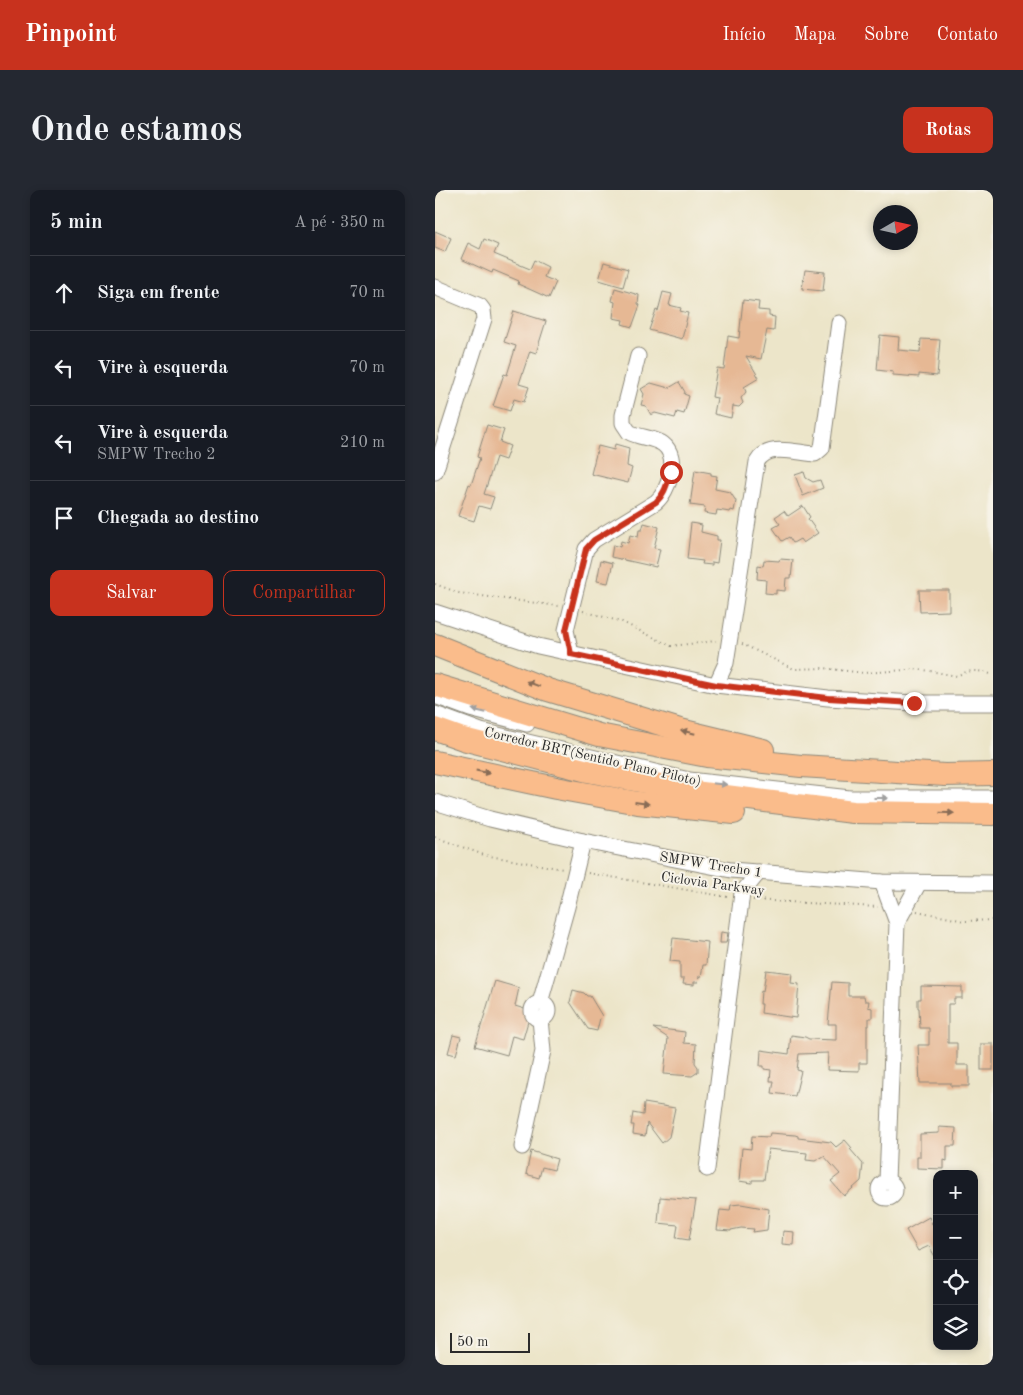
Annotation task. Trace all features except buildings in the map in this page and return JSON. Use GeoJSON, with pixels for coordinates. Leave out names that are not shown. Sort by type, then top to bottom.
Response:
{"type":"FeatureCollection","features":[{"type":"Feature","properties":{"kind":"highway"},"geometry":{"type":"LineString","coordinates":[[435,645],[548,690],[671,728],[781,755],[801,766]]}},
{"type":"Feature","properties":{"kind":"highway"},"geometry":{"type":"LineString","coordinates":[[435,685],[599,735],[707,756],[801,766],[945,775],[993,774]]}},
{"type":"Feature","properties":{"kind":"highway"},"geometry":{"type":"LineString","coordinates":[[435,728],[463,739],[588,771],[702,794],[853,812],[993,814]]}},
{"type":"Feature","properties":{"kind":"highway"},"geometry":{"type":"LineString","coordinates":[[435,762],[556,788],[638,802],[777,816],[817,816],[853,812]]}},
{"type":"Feature","properties":{"kind":"street"},"geometry":{"type":"LineString","coordinates":[[435,287],[480,306],[483,310],[484,319],[435,472]]}},
{"type":"Feature","properties":{"kind":"street"},"geometry":{"type":"LineString","coordinates":[[716,685],[726,663],[757,462],[760,456],[771,450],[815,454],[822,448],[839,323]]}},
{"type":"Feature","properties":{"kind":"street"},"geometry":{"type":"LineString","coordinates":[[571,654],[566,630],[586,549],[594,540],[656,502],[666,488],[671,472],[671,460],[666,447],[658,441],[629,432],[623,423],[623,415],[638,356]]}},
{"type":"Feature","properties":{"kind":"street"},"geometry":{"type":"LineString","coordinates":[[435,612],[549,649],[716,685],[838,698],[914,703],[993,704]]}},
{"type":"Feature","properties":{"kind":"street"},"geometry":{"type":"LineString","coordinates":[[549,649],[566,630]]}},
{"type":"Feature","properties":{"kind":"street"},"geometry":{"type":"LineString","coordinates":[[726,663],[735,687]]}},
{"type":"Feature","properties":{"kind":"street"},"geometry":{"type":"LineString","coordinates":[[435,696],[470,709],[591,740],[769,770],[854,781],[993,782]]}},
{"type":"Feature","properties":{"kind":"street","name":"Corredor BRT(Sentido Plano Piloto)"},"geometry":{"type":"LineString","coordinates":[[435,714],[481,731],[689,780],[850,798],[993,798]]}},
{"type":"Feature","properties":{"kind":"street","name":"SMPW Trecho 1"},"geometry":{"type":"LineString","coordinates":[[435,802],[490,819],[583,841],[731,870],[882,882],[993,883]]}},
{"type":"Feature","properties":{"kind":"street"},"geometry":{"type":"LineString","coordinates":[[521,1147],[543,1051],[540,1019],[546,1017],[548,1011],[546,1005],[540,1002],[583,841]]}},
{"type":"Feature","properties":{"kind":"street"},"geometry":{"type":"LineString","coordinates":[[731,870],[742,896]]}},
{"type":"Feature","properties":{"kind":"street"},"geometry":{"type":"LineString","coordinates":[[707,1169],[742,896],[759,872]]}},
{"type":"Feature","properties":{"kind":"street"},"geometry":{"type":"LineString","coordinates":[[882,882],[898,908],[887,1182]]}},
{"type":"Feature","properties":{"kind":"street"},"geometry":{"type":"LineString","coordinates":[[898,908],[919,883]]}},
{"type":"Feature","properties":{"kind":"path"},"geometry":{"type":"LineString","coordinates":[[435,584],[459,593],[571,608],[622,622],[671,646],[730,639],[794,669],[824,668],[864,673],[919,669],[957,676],[967,670],[983,671],[993,676]]}},
{"type":"Feature","properties":{"kind":"path","name":"Ciclovia Parkway"},"geometry":{"type":"LineString","coordinates":[[435,837],[484,855],[742,896],[898,908],[964,921],[993,920]]}},
{"type":"Feature","properties":{"kind":"route"},"geometry":{"type":"LineString","coordinates":[[671,472],[666,488],[656,502],[594,540],[586,549],[566,630],[571,654],[716,685],[828,698],[914,703]]}}]}
